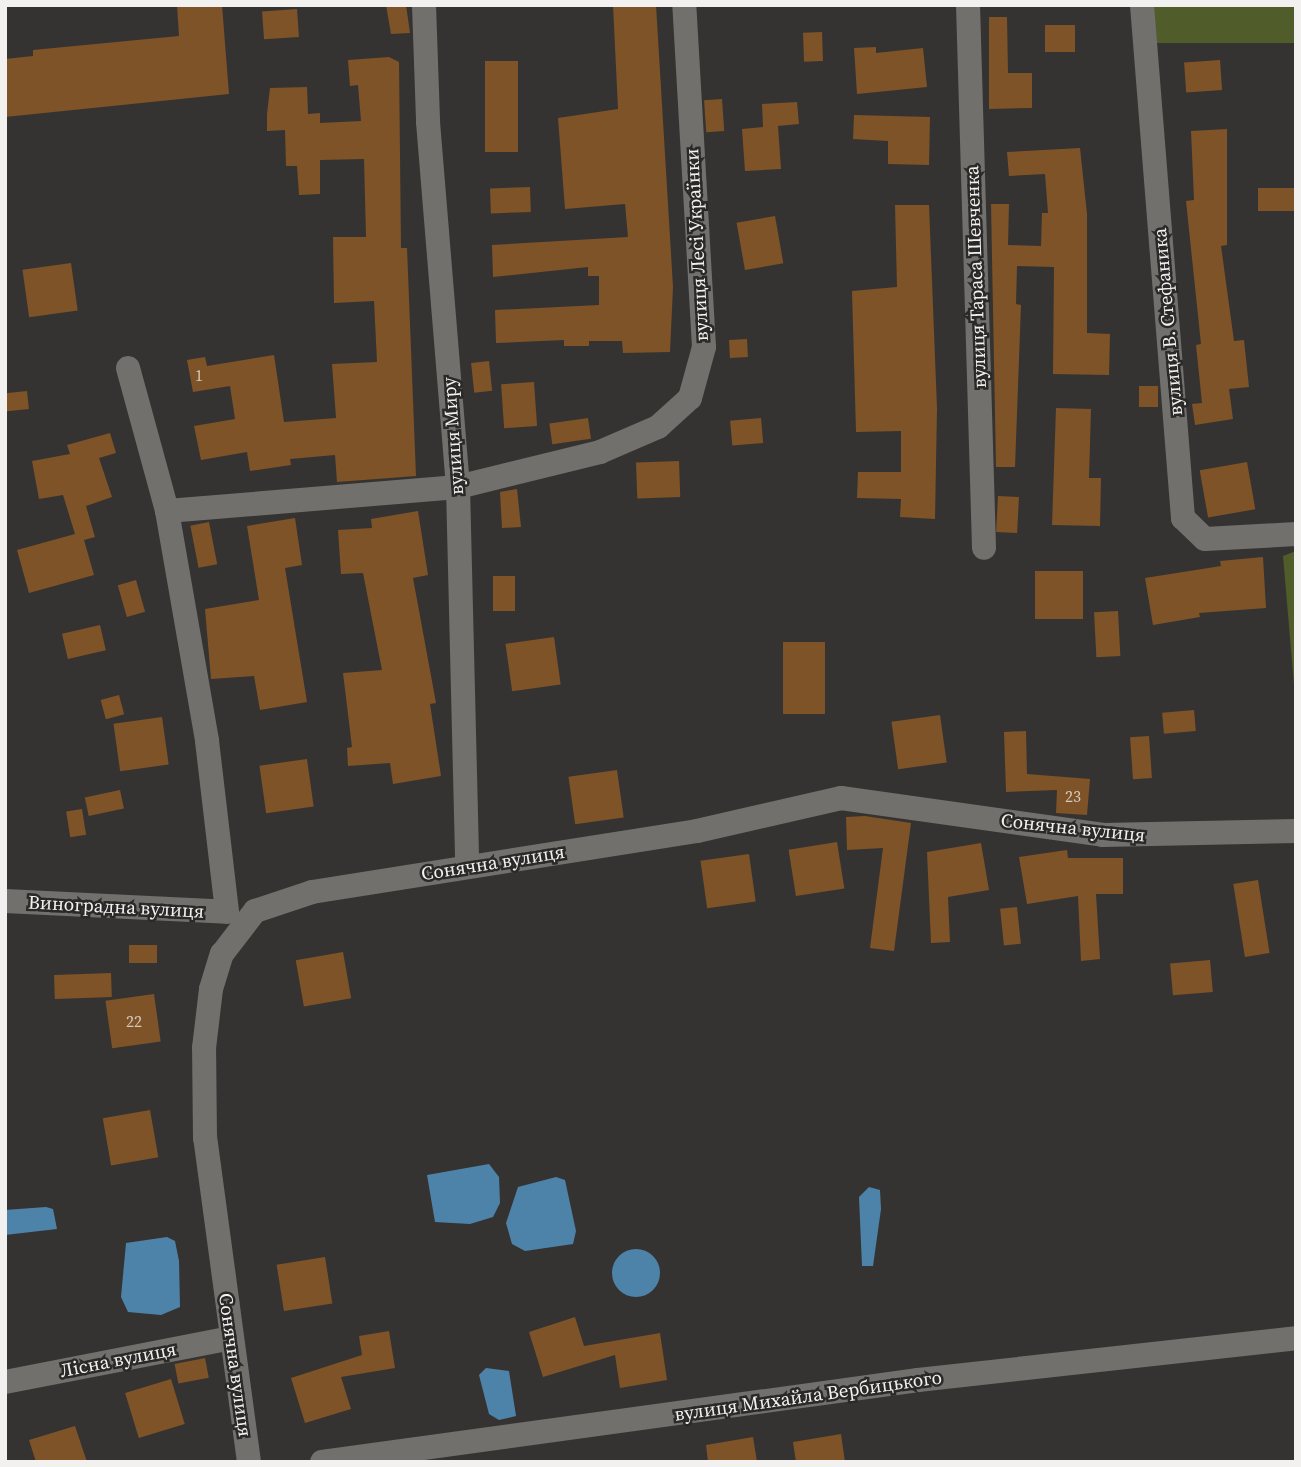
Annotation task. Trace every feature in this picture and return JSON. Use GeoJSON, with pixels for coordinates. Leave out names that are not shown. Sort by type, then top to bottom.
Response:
{"type":"FeatureCollection","features":[{"type":"Feature","properties":{"kind":"street","name":"вулиця Миру"},"geometry":{"type":"LineString","coordinates":[[424,5],[428,121],[458,487],[467,867]]}},
{"type":"Feature","properties":{"kind":"street","name":"вулиця Лесі Українки"},"geometry":{"type":"LineString","coordinates":[[458,487],[600,452],[658,428],[690,398],[704,347],[684,5]]}},
{"type":"Feature","properties":{"kind":"street","name":"вулиця Тараса Шевченка"},"geometry":{"type":"LineString","coordinates":[[968,5],[984,548]]}},
{"type":"Feature","properties":{"kind":"street","name":"вулиця В. Стефаника"},"geometry":{"type":"LineString","coordinates":[[1142,5],[1183,518],[1205,539],[1296,534]]}},
{"type":"Feature","properties":{"kind":"street"},"geometry":{"type":"LineString","coordinates":[[128,368],[167,511],[207,741],[233,919]]}},
{"type":"Feature","properties":{"kind":"street"},"geometry":{"type":"LineString","coordinates":[[167,511],[458,487]]}},
{"type":"Feature","properties":{"kind":"street","name":"Сонячна вулиця"},"geometry":{"type":"LineString","coordinates":[[249,1462],[205,1138],[204,1048],[211,989],[233,919],[277,900],[697,831],[841,798],[1102,835],[1296,831]]}},
{"type":"Feature","properties":{"kind":"street","name":"Виноградна вулиця"},"geometry":{"type":"LineString","coordinates":[[5,901],[233,919]]}},
{"type":"Feature","properties":{"kind":"street","name":"Лісна вулиця"},"geometry":{"type":"LineString","coordinates":[[5,1382],[231,1338]]}},
{"type":"Feature","properties":{"kind":"street","name":"вулиця Михайла Вербицького"},"geometry":{"type":"LineString","coordinates":[[322,1462],[918,1380],[1296,1338]]}},
{"type":"Feature","properties":{"kind":"green space"},"geometry":{"type":"Polygon","coordinates":[[[1151,5],[1296,5],[1296,43],[1151,43],[1151,5]]]}},
{"type":"Feature","properties":{"kind":"green space"},"geometry":{"type":"Polygon","coordinates":[[[1296,551],[1296,708],[1283,556],[1296,551]]]}},
{"type":"Feature","properties":{"kind":"water"},"geometry":{"type":"Polygon","coordinates":[[[489,1164],[499,1177],[500,1203],[493,1217],[470,1224],[435,1222],[427,1175],[489,1164]]]}},
{"type":"Feature","properties":{"kind":"water"},"geometry":{"type":"Polygon","coordinates":[[[556,1177],[565,1180],[576,1231],[573,1244],[525,1251],[512,1244],[506,1223],[518,1187],[556,1177]]]}},
{"type":"Feature","properties":{"kind":"water"},"geometry":{"type":"Polygon","coordinates":[[[869,1187],[880,1190],[881,1209],[873,1266],[862,1266],[859,1197],[869,1187]]]}},
{"type":"Feature","properties":{"kind":"water"},"geometry":{"type":"Polygon","coordinates":[[[46,1207],[53,1209],[57,1229],[5,1235],[5,1210],[46,1207]]]}},
{"type":"Feature","properties":{"kind":"water"},"geometry":{"type":"Polygon","coordinates":[[[167,1237],[175,1241],[179,1261],[180,1307],[161,1315],[128,1312],[121,1297],[126,1243],[167,1237]]]}},
{"type":"Feature","properties":{"kind":"water"},"geometry":{"type":"Polygon","coordinates":[[[636,1249],[653,1256],[660,1273],[653,1290],[636,1297],[619,1290],[612,1273],[619,1256],[636,1249]]]}},
{"type":"Feature","properties":{"kind":"water"},"geometry":{"type":"Polygon","coordinates":[[[486,1368],[509,1371],[516,1416],[499,1420],[489,1414],[479,1375],[486,1368]]]}},
{"type":"Feature","properties":{"kind":"building"},"geometry":{"type":"Polygon","coordinates":[[[177,5],[222,5],[229,94],[5,117],[5,59],[33,56],[33,50],[179,36],[177,5]]]}},
{"type":"Feature","properties":{"kind":"building"},"geometry":{"type":"Polygon","coordinates":[[[386,5],[406,5],[410,33],[391,34],[386,5]]]}},
{"type":"Feature","properties":{"kind":"building"},"geometry":{"type":"Polygon","coordinates":[[[613,5],[656,5],[673,287],[670,352],[623,353],[622,341],[589,341],[589,346],[564,346],[564,340],[496,343],[495,310],[599,305],[599,276],[588,276],[588,267],[493,277],[492,245],[628,237],[625,204],[565,209],[558,118],[618,109],[613,5]]]}},
{"type":"Feature","properties":{"kind":"building"},"geometry":{"type":"Polygon","coordinates":[[[297,9],[299,37],[264,39],[262,11],[297,9]]]}},
{"type":"Feature","properties":{"kind":"building"},"geometry":{"type":"Polygon","coordinates":[[[989,17],[1007,17],[1008,73],[1032,73],[1032,108],[989,109],[989,17]]]}},
{"type":"Feature","properties":{"kind":"building"},"geometry":{"type":"Polygon","coordinates":[[[1045,25],[1075,25],[1075,52],[1045,52],[1045,25]]]}},
{"type":"Feature","properties":{"kind":"building"},"geometry":{"type":"Polygon","coordinates":[[[822,32],[823,61],[804,62],[803,33],[822,32]]]}},
{"type":"Feature","properties":{"kind":"building"},"geometry":{"type":"Polygon","coordinates":[[[876,47],[876,53],[923,48],[927,87],[857,94],[854,48],[876,47]]]}},
{"type":"Feature","properties":{"kind":"building"},"geometry":{"type":"Polygon","coordinates":[[[389,57],[399,62],[401,248],[407,248],[416,476],[337,482],[335,455],[290,459],[291,465],[250,471],[247,452],[201,460],[194,426],[235,419],[230,386],[193,392],[187,360],[205,357],[207,366],[274,355],[284,422],[336,418],[332,364],[377,362],[374,301],[334,303],[333,237],[366,237],[364,159],[320,160],[320,194],[299,195],[297,166],[286,166],[285,130],[267,131],[267,114],[270,88],[307,87],[308,114],[320,113],[320,123],[361,121],[358,85],[350,86],[348,60],[389,57]]]}},
{"type":"Feature","properties":{"kind":"building"},"geometry":{"type":"Polygon","coordinates":[[[1220,60],[1222,90],[1186,92],[1184,63],[1220,60]]]}},
{"type":"Feature","properties":{"kind":"building"},"geometry":{"type":"Polygon","coordinates":[[[485,61],[518,61],[518,152],[485,152],[485,61]]]}},
{"type":"Feature","properties":{"kind":"building"},"geometry":{"type":"Polygon","coordinates":[[[722,99],[724,131],[706,132],[704,100],[722,99]]]}},
{"type":"Feature","properties":{"kind":"building"},"geometry":{"type":"Polygon","coordinates":[[[797,102],[799,124],[778,126],[781,169],[745,171],[742,129],[763,127],[762,104],[797,102]]]}},
{"type":"Feature","properties":{"kind":"building"},"geometry":{"type":"Polygon","coordinates":[[[854,115],[930,117],[929,165],[888,164],[888,141],[853,139],[854,115]]]}},
{"type":"Feature","properties":{"kind":"building"},"geometry":{"type":"Polygon","coordinates":[[[1227,129],[1227,245],[1221,246],[1234,341],[1244,340],[1249,387],[1229,389],[1233,419],[1195,425],[1192,404],[1202,403],[1196,345],[1201,344],[1186,201],[1194,200],[1191,131],[1227,129]]]}},
{"type":"Feature","properties":{"kind":"building"},"geometry":{"type":"Polygon","coordinates":[[[1080,148],[1087,214],[1087,333],[1110,334],[1109,375],[1053,374],[1054,267],[1017,266],[1016,304],[1021,305],[1015,467],[996,467],[991,204],[1009,204],[1008,245],[1041,246],[1042,213],[1048,213],[1045,174],[1009,176],[1007,152],[1080,148]]]}},
{"type":"Feature","properties":{"kind":"building"},"geometry":{"type":"Polygon","coordinates":[[[530,187],[531,212],[491,213],[490,188],[530,187]]]}},
{"type":"Feature","properties":{"kind":"building"},"geometry":{"type":"Polygon","coordinates":[[[1258,188],[1296,188],[1296,211],[1258,211],[1258,188]]]}},
{"type":"Feature","properties":{"kind":"building"},"geometry":{"type":"Polygon","coordinates":[[[895,205],[929,205],[937,408],[935,519],[900,517],[901,499],[857,498],[858,472],[901,472],[901,431],[856,432],[852,291],[897,287],[895,205]]]}},
{"type":"Feature","properties":{"kind":"building"},"geometry":{"type":"Polygon","coordinates":[[[775,216],[783,263],[745,270],[737,223],[775,216]]]}},
{"type":"Feature","properties":{"kind":"building"},"geometry":{"type":"Polygon","coordinates":[[[71,263],[78,311],[29,317],[22,270],[71,263]]]}},
{"type":"Feature","properties":{"kind":"building"},"geometry":{"type":"Polygon","coordinates":[[[747,339],[748,357],[730,358],[729,340],[747,339]]]}},
{"type":"Feature","properties":{"kind":"building"},"geometry":{"type":"Polygon","coordinates":[[[489,361],[492,391],[474,393],[471,363],[489,361]]]}},
{"type":"Feature","properties":{"kind":"building"},"geometry":{"type":"Polygon","coordinates":[[[534,382],[537,426],[504,428],[501,384],[534,382]]]}},
{"type":"Feature","properties":{"kind":"building"},"geometry":{"type":"Polygon","coordinates":[[[1139,386],[1158,386],[1158,407],[1139,407],[1139,386]]]}},
{"type":"Feature","properties":{"kind":"building"},"geometry":{"type":"Polygon","coordinates":[[[27,391],[29,409],[7,411],[5,393],[27,391]]]}},
{"type":"Feature","properties":{"kind":"building"},"geometry":{"type":"Polygon","coordinates":[[[1056,408],[1091,409],[1089,478],[1101,478],[1100,526],[1052,525],[1056,408]]]}},
{"type":"Feature","properties":{"kind":"building"},"geometry":{"type":"Polygon","coordinates":[[[588,418],[591,439],[552,444],[549,423],[588,418]]]}},
{"type":"Feature","properties":{"kind":"building"},"geometry":{"type":"Polygon","coordinates":[[[761,418],[763,443],[732,446],[730,421],[761,418]]]}},
{"type":"Feature","properties":{"kind":"building"},"geometry":{"type":"Polygon","coordinates":[[[110,433],[116,453],[99,458],[112,497],[86,506],[95,537],[84,540],[94,575],[29,593],[17,550],[75,534],[63,495],[39,499],[32,461],[70,454],[67,445],[110,433]]]}},
{"type":"Feature","properties":{"kind":"building"},"geometry":{"type":"Polygon","coordinates":[[[679,461],[680,497],[637,498],[636,463],[679,461]]]}},
{"type":"Feature","properties":{"kind":"building"},"geometry":{"type":"Polygon","coordinates":[[[1247,462],[1255,509],[1208,518],[1200,470],[1247,462]]]}},
{"type":"Feature","properties":{"kind":"building"},"geometry":{"type":"Polygon","coordinates":[[[517,489],[521,527],[502,528],[500,492],[517,489]]]}},
{"type":"Feature","properties":{"kind":"building"},"geometry":{"type":"Polygon","coordinates":[[[998,496],[1019,497],[1017,533],[996,532],[998,496]]]}},
{"type":"Feature","properties":{"kind":"building"},"geometry":{"type":"Polygon","coordinates":[[[418,511],[428,575],[413,578],[436,703],[430,704],[441,776],[393,784],[390,763],[348,766],[347,748],[352,747],[343,673],[382,670],[363,573],[341,574],[338,530],[372,528],[371,519],[418,511]]]}},
{"type":"Feature","properties":{"kind":"building"},"geometry":{"type":"Polygon","coordinates":[[[295,518],[302,565],[285,568],[307,702],[260,710],[254,676],[211,679],[205,609],[259,600],[247,526],[295,518]]]}},
{"type":"Feature","properties":{"kind":"building"},"geometry":{"type":"Polygon","coordinates":[[[209,522],[217,564],[199,568],[190,526],[209,522]]]}},
{"type":"Feature","properties":{"kind":"building"},"geometry":{"type":"Polygon","coordinates":[[[1263,557],[1266,608],[1199,613],[1200,617],[1153,625],[1145,578],[1221,566],[1220,561],[1263,557]]]}},
{"type":"Feature","properties":{"kind":"building"},"geometry":{"type":"Polygon","coordinates":[[[1035,571],[1083,571],[1083,619],[1035,619],[1035,571]]]}},
{"type":"Feature","properties":{"kind":"building"},"geometry":{"type":"Polygon","coordinates":[[[493,576],[515,576],[515,611],[493,611],[493,576]]]}},
{"type":"Feature","properties":{"kind":"building"},"geometry":{"type":"Polygon","coordinates":[[[136,580],[145,612],[127,617],[118,585],[136,580]]]}},
{"type":"Feature","properties":{"kind":"building"},"geometry":{"type":"Polygon","coordinates":[[[1118,611],[1120,656],[1096,657],[1094,612],[1118,611]]]}},
{"type":"Feature","properties":{"kind":"building"},"geometry":{"type":"Polygon","coordinates":[[[100,625],[106,650],[68,659],[62,634],[100,625]]]}},
{"type":"Feature","properties":{"kind":"building"},"geometry":{"type":"Polygon","coordinates":[[[554,637],[561,685],[512,691],[505,644],[554,637]]]}},
{"type":"Feature","properties":{"kind":"building"},"geometry":{"type":"Polygon","coordinates":[[[783,642],[825,642],[825,714],[783,714],[783,642]]]}},
{"type":"Feature","properties":{"kind":"building"},"geometry":{"type":"Polygon","coordinates":[[[119,695],[124,714],[106,719],[101,700],[119,695]]]}},
{"type":"Feature","properties":{"kind":"building"},"geometry":{"type":"Polygon","coordinates":[[[1194,710],[1196,731],[1164,734],[1162,713],[1194,710]]]}},
{"type":"Feature","properties":{"kind":"building"},"geometry":{"type":"Polygon","coordinates":[[[940,715],[947,763],[898,769],[891,722],[940,715]]]}},
{"type":"Feature","properties":{"kind":"building"},"geometry":{"type":"Polygon","coordinates":[[[162,717],[169,765],[120,771],[113,724],[162,717]]]}},
{"type":"Feature","properties":{"kind":"building"},"geometry":{"type":"Polygon","coordinates":[[[1026,731],[1027,774],[1090,779],[1087,815],[1056,813],[1057,790],[1006,792],[1004,732],[1026,731]]]}},
{"type":"Feature","properties":{"kind":"building"},"geometry":{"type":"Polygon","coordinates":[[[1149,736],[1152,778],[1133,779],[1130,737],[1149,736]]]}},
{"type":"Feature","properties":{"kind":"building"},"geometry":{"type":"Polygon","coordinates":[[[307,759],[314,807],[266,813],[259,766],[307,759]]]}},
{"type":"Feature","properties":{"kind":"building"},"geometry":{"type":"Polygon","coordinates":[[[617,770],[624,818],[575,824],[568,777],[617,770]]]}},
{"type":"Feature","properties":{"kind":"building"},"geometry":{"type":"Polygon","coordinates":[[[120,790],[124,809],[89,816],[85,797],[120,790]]]}},
{"type":"Feature","properties":{"kind":"building"},"geometry":{"type":"Polygon","coordinates":[[[82,809],[86,835],[70,837],[66,812],[82,809]]]}},
{"type":"Feature","properties":{"kind":"building"},"geometry":{"type":"Polygon","coordinates":[[[865,816],[911,823],[894,951],[870,948],[883,848],[847,850],[846,817],[865,816]]]}},
{"type":"Feature","properties":{"kind":"building"},"geometry":{"type":"Polygon","coordinates":[[[837,842],[844,888],[796,896],[789,850],[837,842]]]}},
{"type":"Feature","properties":{"kind":"building"},"geometry":{"type":"Polygon","coordinates":[[[981,843],[989,890],[948,897],[950,942],[931,943],[927,852],[981,843]]]}},
{"type":"Feature","properties":{"kind":"building"},"geometry":{"type":"Polygon","coordinates":[[[1067,850],[1068,858],[1123,858],[1123,894],[1096,894],[1100,959],[1081,961],[1078,896],[1027,904],[1019,857],[1067,850]]]}},
{"type":"Feature","properties":{"kind":"building"},"geometry":{"type":"Polygon","coordinates":[[[749,854],[756,902],[707,908],[700,861],[749,854]]]}},
{"type":"Feature","properties":{"kind":"building"},"geometry":{"type":"Polygon","coordinates":[[[1258,880],[1270,953],[1245,957],[1233,884],[1258,880]]]}},
{"type":"Feature","properties":{"kind":"building"},"geometry":{"type":"Polygon","coordinates":[[[1017,907],[1021,944],[1004,946],[1000,909],[1017,907]]]}},
{"type":"Feature","properties":{"kind":"building"},"geometry":{"type":"Polygon","coordinates":[[[129,945],[157,945],[157,963],[129,963],[129,945]]]}},
{"type":"Feature","properties":{"kind":"building"},"geometry":{"type":"Polygon","coordinates":[[[343,952],[351,998],[304,1007],[296,960],[343,952]]]}},
{"type":"Feature","properties":{"kind":"building"},"geometry":{"type":"Polygon","coordinates":[[[1210,960],[1213,992],[1173,995],[1170,963],[1210,960]]]}},
{"type":"Feature","properties":{"kind":"building"},"geometry":{"type":"Polygon","coordinates":[[[111,973],[112,997],[55,999],[54,975],[111,973]]]}},
{"type":"Feature","properties":{"kind":"building"},"geometry":{"type":"Polygon","coordinates":[[[154,994],[161,1042],[112,1048],[105,1001],[154,994]]]}},
{"type":"Feature","properties":{"kind":"building"},"geometry":{"type":"Polygon","coordinates":[[[150,1110],[158,1157],[111,1166],[103,1118],[150,1110]]]}},
{"type":"Feature","properties":{"kind":"building"},"geometry":{"type":"Polygon","coordinates":[[[325,1257],[332,1303],[284,1311],[277,1265],[325,1257]]]}},
{"type":"Feature","properties":{"kind":"building"},"geometry":{"type":"Polygon","coordinates":[[[575,1317],[584,1346],[660,1333],[667,1380],[620,1388],[615,1355],[543,1377],[529,1332],[575,1317]]]}},
{"type":"Feature","properties":{"kind":"building"},"geometry":{"type":"Polygon","coordinates":[[[389,1331],[395,1368],[341,1377],[351,1409],[305,1423],[291,1378],[362,1355],[359,1336],[389,1331]]]}},
{"type":"Feature","properties":{"kind":"building"},"geometry":{"type":"Polygon","coordinates":[[[205,1358],[209,1378],[178,1384],[175,1364],[205,1358]]]}},
{"type":"Feature","properties":{"kind":"building"},"geometry":{"type":"Polygon","coordinates":[[[171,1379],[185,1424],[139,1438],[125,1393],[171,1379]]]}},
{"type":"Feature","properties":{"kind":"building"},"geometry":{"type":"Polygon","coordinates":[[[75,1426],[87,1462],[36,1462],[29,1440],[75,1426]]]}},
{"type":"Feature","properties":{"kind":"building"},"geometry":{"type":"Polygon","coordinates":[[[841,1434],[845,1462],[796,1462],[793,1442],[841,1434]]]}},
{"type":"Feature","properties":{"kind":"building"},"geometry":{"type":"Polygon","coordinates":[[[753,1437],[757,1462],[708,1462],[706,1445],[753,1437]]]}}]}
